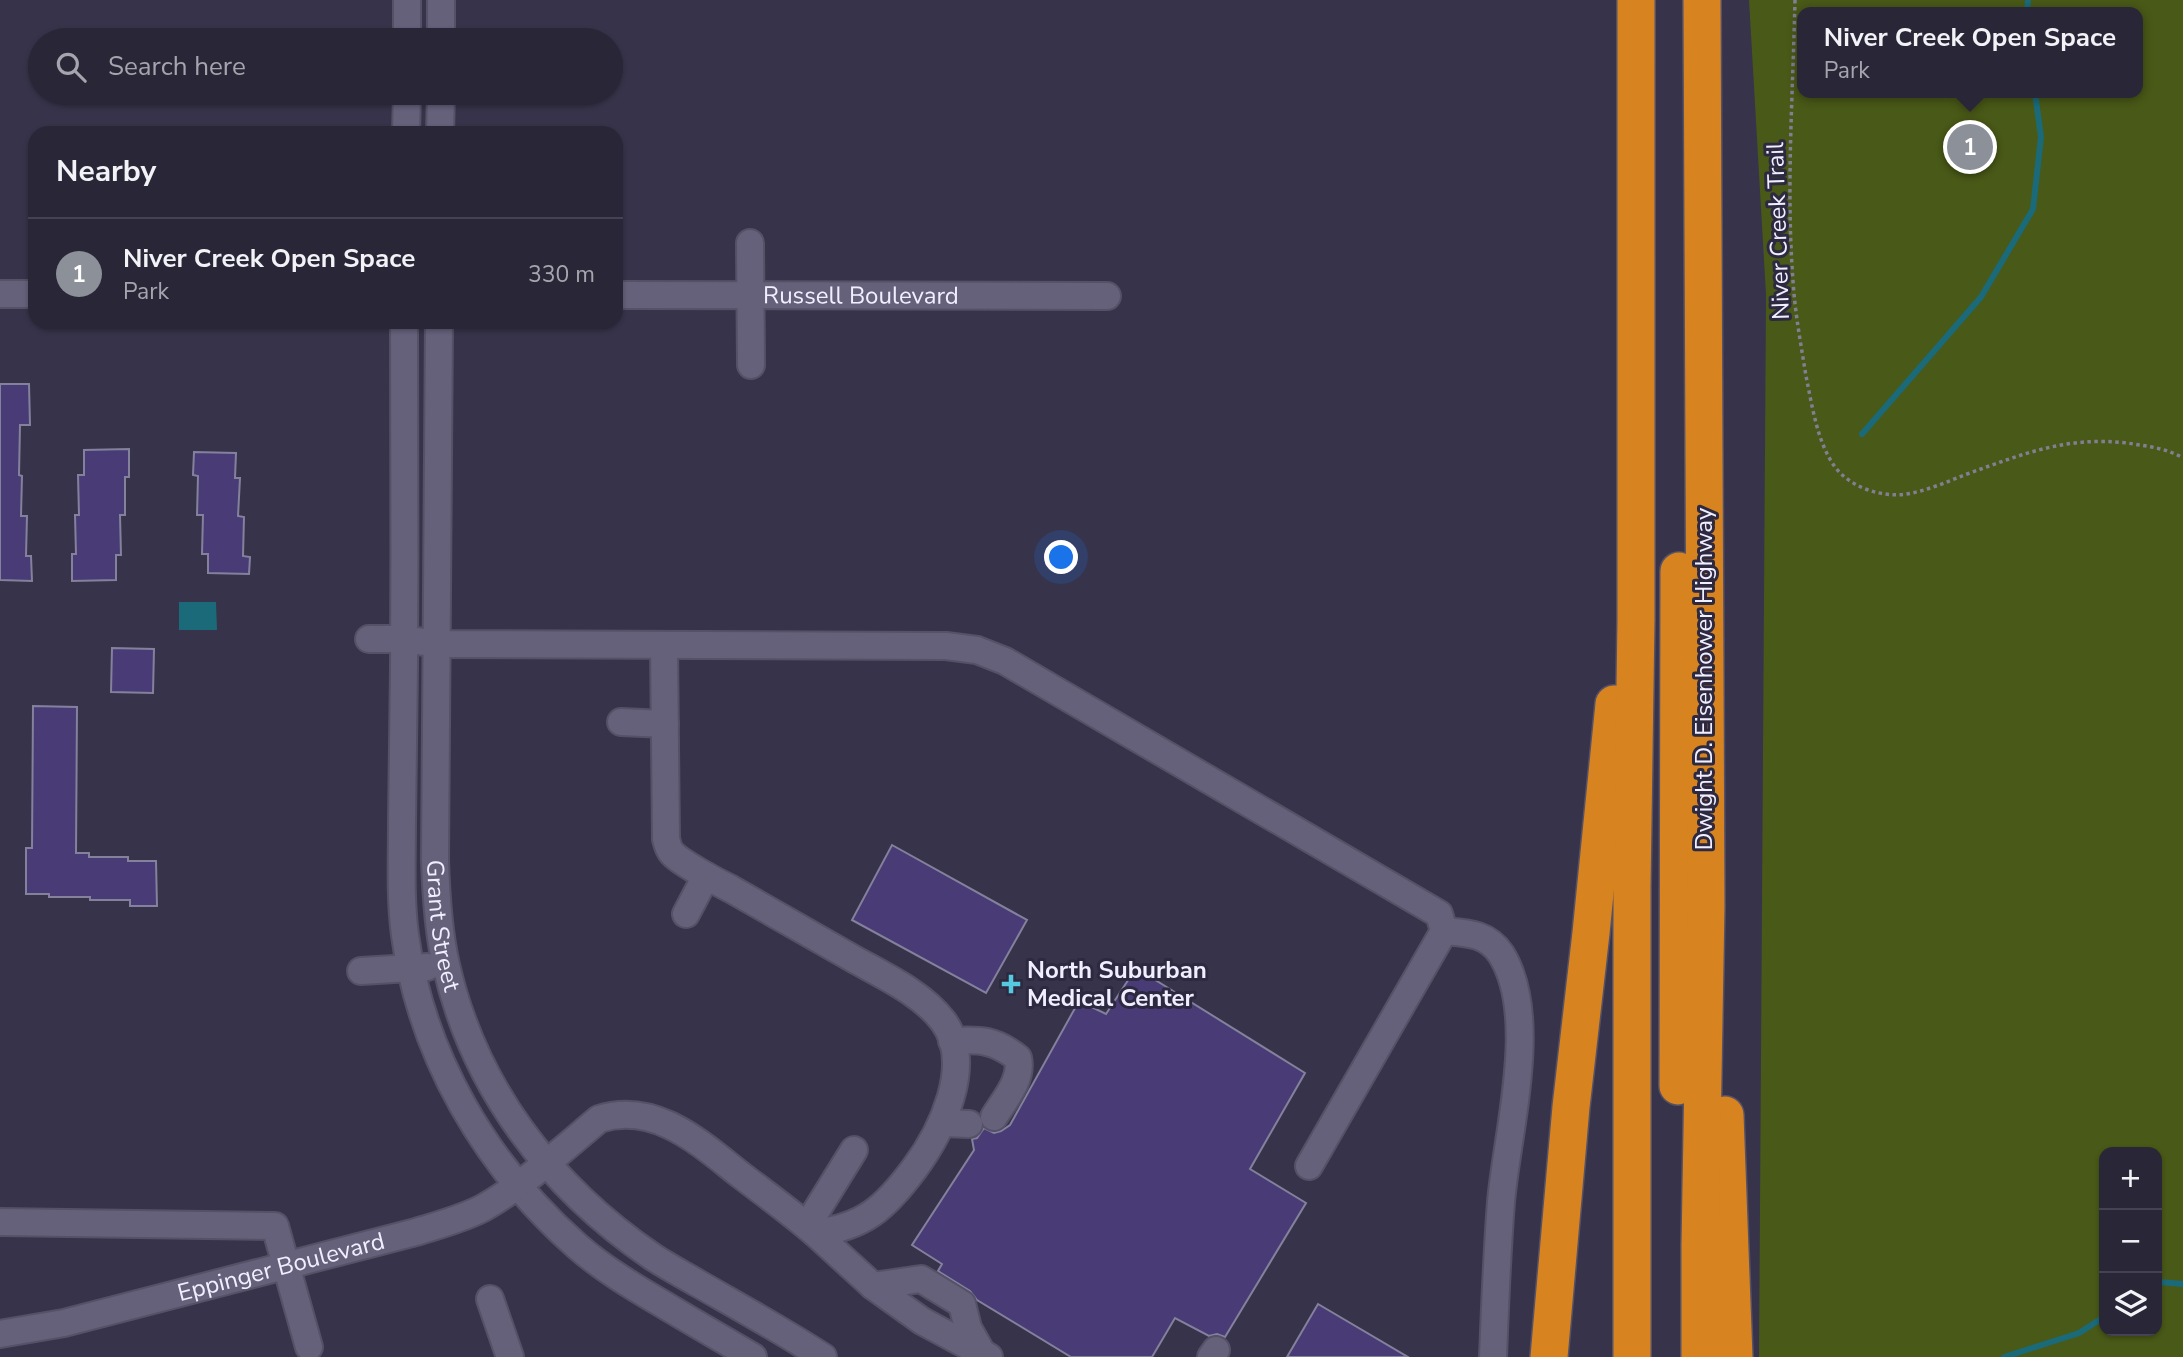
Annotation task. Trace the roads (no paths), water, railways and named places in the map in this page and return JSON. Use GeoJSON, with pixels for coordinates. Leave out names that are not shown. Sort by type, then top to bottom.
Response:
{"type":"FeatureCollection","features":[{"type":"Feature","properties":{"kind":"highway"},"geometry":{"type":"LineString","coordinates":[[1632,1357],[1636,0]]}},
{"type":"Feature","properties":{"kind":"highway"},"geometry":{"type":"LineString","coordinates":[[1678,1357],[1680,0]]}},
{"type":"Feature","properties":{"kind":"highway","name":"Dwight D. Eisenhower Highway"},"geometry":{"type":"LineString","coordinates":[[1700,1357],[1706,906],[1702,0]]}},
{"type":"Feature","properties":{"kind":"highway"},"geometry":{"type":"LineString","coordinates":[[1549,1357],[1570,1107],[1606,793],[1635,452]]}},
{"type":"Feature","properties":{"kind":"highway"},"geometry":{"type":"LineString","coordinates":[[1632,888],[1650,1035],[1657,1357]]}},
{"type":"Feature","properties":{"kind":"highway"},"geometry":{"type":"LineString","coordinates":[[1706,906],[1721,963],[1734,1357]]}},
{"type":"Feature","properties":{"kind":"street"},"geometry":{"type":"LineString","coordinates":[[407,0],[407,28]]}},
{"type":"Feature","properties":{"kind":"street"},"geometry":{"type":"LineString","coordinates":[[441,0],[441,28]]}},
{"type":"Feature","properties":{"kind":"street"},"geometry":{"type":"LineString","coordinates":[[406,126],[407,105]]}},
{"type":"Feature","properties":{"kind":"street"},"geometry":{"type":"LineString","coordinates":[[440,126],[441,105]]}},
{"type":"Feature","properties":{"kind":"street"},"geometry":{"type":"LineString","coordinates":[[750,243],[751,365]]}},
{"type":"Feature","properties":{"kind":"street"},"geometry":{"type":"LineString","coordinates":[[0,294],[28,294]]}},
{"type":"Feature","properties":{"kind":"street","name":"Russell Boulevard"},"geometry":{"type":"LineString","coordinates":[[623,295],[1107,296]]}},
{"type":"Feature","properties":{"kind":"street","name":"Grant Street"},"geometry":{"type":"LineString","coordinates":[[404,329],[401,891],[411,969],[435,1049],[450,1083],[480,1134],[518,1185],[568,1238],[603,1267],[753,1357]]}},
{"type":"Feature","properties":{"kind":"street","name":"Grant Street"},"geometry":{"type":"LineString","coordinates":[[439,329],[435,859],[440,933],[460,1014],[483,1071],[509,1113],[546,1162],[598,1216],[654,1258],[823,1357]]}},
{"type":"Feature","properties":{"kind":"street"},"geometry":{"type":"LineString","coordinates":[[369,639],[404,639],[437,644],[946,646],[977,650],[1017,667],[1439,914],[1444,931],[1308,1166]]}},
{"type":"Feature","properties":{"kind":"street"},"geometry":{"type":"LineString","coordinates":[[664,645],[666,839],[672,854],[706,876],[912,992],[943,1022],[952,1041],[955,1055],[954,1087],[942,1123],[893,1198],[861,1221],[838,1230],[811,1229],[854,1150]]}},
{"type":"Feature","properties":{"kind":"street"},"geometry":{"type":"LineString","coordinates":[[621,722],[665,724]]}},
{"type":"Feature","properties":{"kind":"street"},"geometry":{"type":"LineString","coordinates":[[686,914],[706,876]]}},
{"type":"Feature","properties":{"kind":"street"},"geometry":{"type":"LineString","coordinates":[[1444,931],[1478,934],[1500,952],[1515,984],[1518,1055],[1502,1199],[1493,1357]]}},
{"type":"Feature","properties":{"kind":"street"},"geometry":{"type":"LineString","coordinates":[[361,971],[446,965]]}},
{"type":"Feature","properties":{"kind":"street"},"geometry":{"type":"LineString","coordinates":[[952,1041],[979,1039],[1003,1047],[1018,1058],[1020,1067],[1016,1082],[994,1117]]}},
{"type":"Feature","properties":{"kind":"street","name":"Eppinger Boulevard"},"geometry":{"type":"LineString","coordinates":[[0,1334],[64,1323],[455,1220],[481,1209],[518,1185],[599,1119],[632,1114],[658,1120],[684,1132],[811,1229],[873,1286],[922,1321],[985,1355]]}},
{"type":"Feature","properties":{"kind":"street"},"geometry":{"type":"LineString","coordinates":[[942,1123],[969,1124]]}},
{"type":"Feature","properties":{"kind":"street"},"geometry":{"type":"LineString","coordinates":[[0,1222],[275,1226],[309,1347]]}},
{"type":"Feature","properties":{"kind":"street"},"geometry":{"type":"LineString","coordinates":[[873,1286],[921,1279],[962,1304],[968,1328],[985,1355]]}},
{"type":"Feature","properties":{"kind":"street"},"geometry":{"type":"LineString","coordinates":[[490,1299],[510,1357]]}},
{"type":"Feature","properties":{"kind":"waterway"},"geometry":{"type":"LineString","coordinates":[[2027,7],[2028,0]]}},
{"type":"Feature","properties":{"kind":"waterway"},"geometry":{"type":"LineString","coordinates":[[1862,434],[1981,297],[2033,209],[2041,137],[2036,98]]}},
{"type":"Feature","properties":{"kind":"waterway"},"geometry":{"type":"LineString","coordinates":[[2162,1282],[2183,1284]]}},
{"type":"Feature","properties":{"kind":"waterway"},"geometry":{"type":"LineString","coordinates":[[2004,1357],[2079,1333],[2099,1320]]}},
{"type":"Feature","properties":{"kind":"place","name":"Niver Creek Open Space"},"geometry":{"type":"Point","coordinates":[1970,147]}},
{"type":"Feature","properties":{"kind":"place","name":"North Suburban Medical Center"},"geometry":{"type":"Point","coordinates":[1011,984]}}]}
